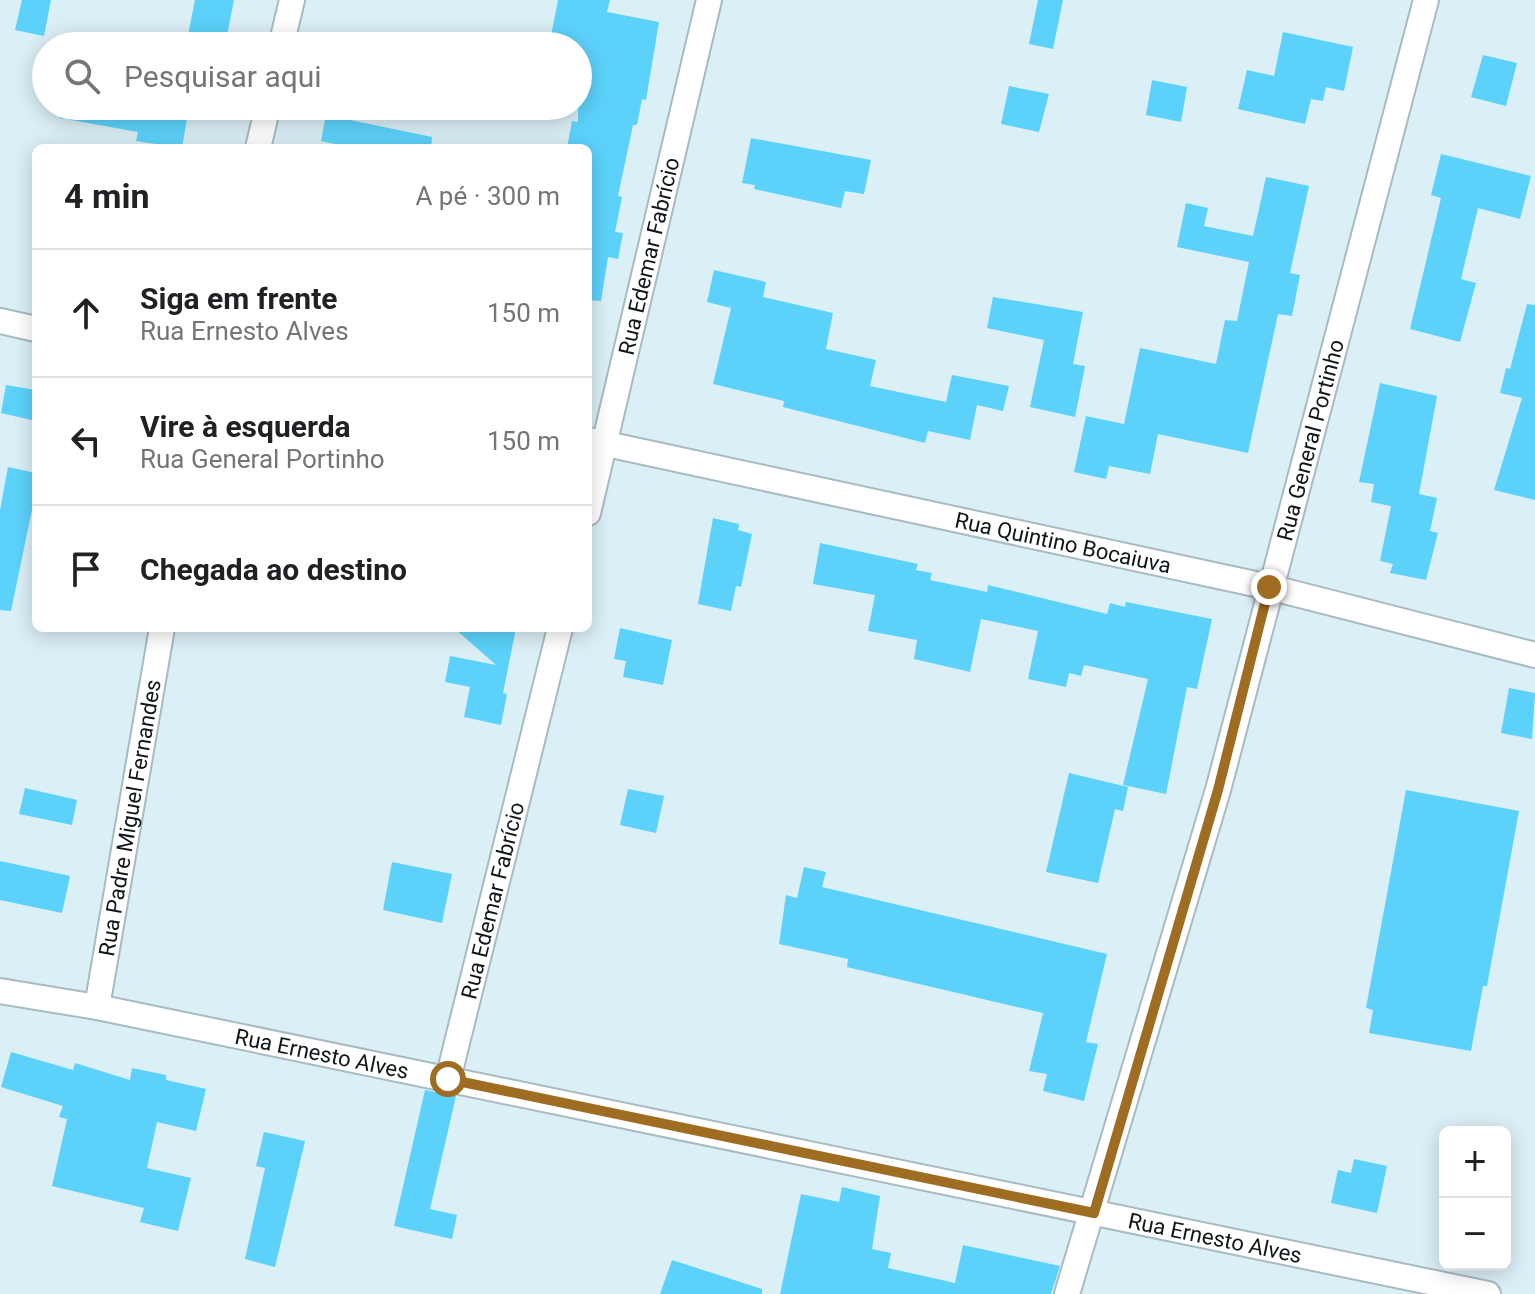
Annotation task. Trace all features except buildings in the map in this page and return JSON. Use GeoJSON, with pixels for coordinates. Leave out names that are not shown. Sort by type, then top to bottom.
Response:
{"type":"FeatureCollection","features":[{"type":"Feature","properties":{"kind":"street"},"geometry":{"type":"LineString","coordinates":[[284,32],[292,0]]}},
{"type":"Feature","properties":{"kind":"street","name":"Rua Edemar Fabrício"},"geometry":{"type":"LineString","coordinates":[[592,481],[597,441],[709,0]]}},
{"type":"Feature","properties":{"kind":"street","name":"Rua General Portinho"},"geometry":{"type":"LineString","coordinates":[[1067,1294],[1094,1213],[1218,790],[1426,0]]}},
{"type":"Feature","properties":{"kind":"street"},"geometry":{"type":"LineString","coordinates":[[259,144],[265,120]]}},
{"type":"Feature","properties":{"kind":"street"},"geometry":{"type":"LineString","coordinates":[[0,321],[32,328]]}},
{"type":"Feature","properties":{"kind":"street","name":"Rua Quintino Bocaiuva"},"geometry":{"type":"LineString","coordinates":[[597,441],[1269,587],[1535,655]]}},
{"type":"Feature","properties":{"kind":"street","name":"Rua Padre Miguel Fernandes"},"geometry":{"type":"LineString","coordinates":[[97,1007],[161,632]]}},
{"type":"Feature","properties":{"kind":"street","name":"Rua Edemar Fabrício"},"geometry":{"type":"LineString","coordinates":[[448,1079],[559,632]]}},
{"type":"Feature","properties":{"kind":"street","name":"Rua Ernesto Alves"},"geometry":{"type":"LineString","coordinates":[[0,991],[97,1007],[1488,1294]]}},
{"type":"Feature","properties":{"kind":"route"},"geometry":{"type":"LineString","coordinates":[[448,1079],[1094,1213],[1218,790],[1269,587]]}}]}
